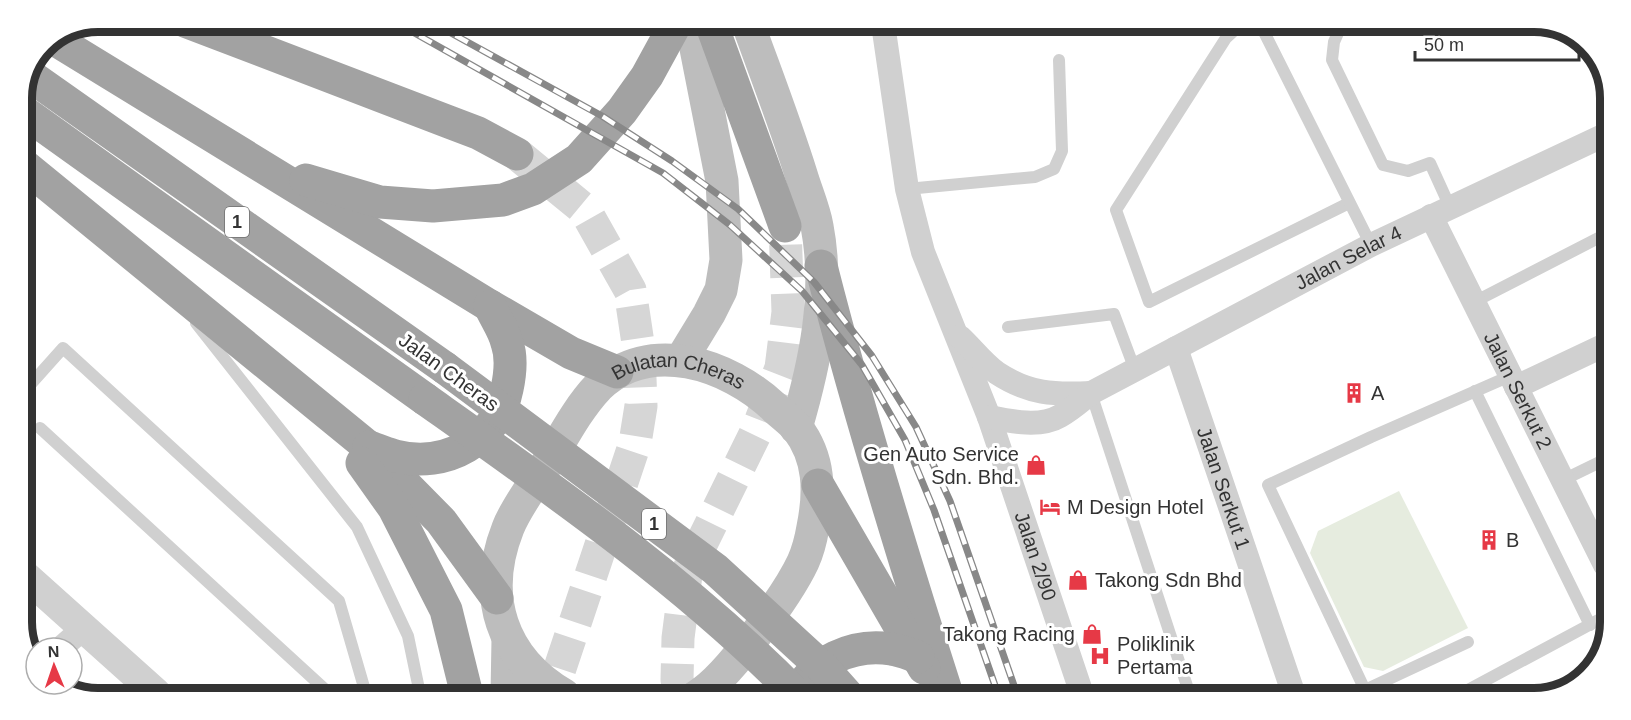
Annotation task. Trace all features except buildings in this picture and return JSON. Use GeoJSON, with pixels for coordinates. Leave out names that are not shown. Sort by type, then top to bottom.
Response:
{"type":"FeatureCollection","features":[{"type":"Feature","properties":{"kind":"highway"},"geometry":{"type":"LineString","coordinates":[[214,32],[478,133],[517,154]]}},
{"type":"Feature","properties":{"kind":"highway"},"geometry":{"type":"LineString","coordinates":[[258,165],[380,202],[433,206],[503,200],[533,189],[579,159],[622,111],[647,76],[671,32]]}},
{"type":"Feature","properties":{"kind":"highway"},"geometry":{"type":"LineString","coordinates":[[714,32],[785,226]]}},
{"type":"Feature","properties":{"kind":"highway"},"geometry":{"type":"LineString","coordinates":[[61,43],[490,306],[571,353],[617,372]]}},
{"type":"Feature","properties":{"kind":"highway","name":"Jalan Cheras"},"geometry":{"type":"LineString","coordinates":[[35,79],[445,368],[715,569],[824,669],[841,688]]}},
{"type":"Feature","properties":{"kind":"highway","name":"Jalan Cheras"},"geometry":{"type":"LineString","coordinates":[[32,118],[559,494],[690,595],[789,688]]}},
{"type":"Feature","properties":{"kind":"highway"},"geometry":{"type":"LineString","coordinates":[[32,172],[366,445],[441,521],[497,598]]}},
{"type":"Feature","properties":{"kind":"highway"},"geometry":{"type":"LineString","coordinates":[[821,266],[846,366],[900,549],[945,688]]}},
{"type":"Feature","properties":{"kind":"highway"},"geometry":{"type":"LineString","coordinates":[[366,445],[396,456],[415,459],[436,458],[456,453],[487,431],[498,415],[505,398],[510,363],[507,344],[490,306]]}},
{"type":"Feature","properties":{"kind":"highway"},"geometry":{"type":"LineString","coordinates":[[324,410],[394,508],[446,610],[466,688]]}},
{"type":"Feature","properties":{"kind":"highway"},"geometry":{"type":"LineString","coordinates":[[818,485],[918,657],[934,688]]}},
{"type":"Feature","properties":{"kind":"highway"},"geometry":{"type":"LineString","coordinates":[[802,688],[812,673],[833,658],[853,650],[872,647],[893,649],[918,657]]}},
{"type":"Feature","properties":{"kind":"main road"},"geometry":{"type":"LineString","coordinates":[[681,360],[721,290],[726,260],[722,181],[693,32]]}},
{"type":"Feature","properties":{"kind":"main road"},"geometry":{"type":"LineString","coordinates":[[751,32],[817,226],[821,266],[821,306],[817,346],[796,428]]}},
{"type":"Feature","properties":{"kind":"main road","name":"Bulatan Cheras"},"geometry":{"type":"LineString","coordinates":[[552,688],[528,667],[508,639],[500,620],[497,598],[499,558],[508,526],[580,411],[598,387],[617,372],[638,363],[660,359],[681,360],[714,370],[740,383],[768,402],[796,428],[814,458],[818,485],[812,535],[803,562],[783,596],[733,663],[705,688]]}},
{"type":"Feature","properties":{"kind":"main road"},"geometry":{"type":"LineString","coordinates":[[507,688],[508,639]]}},
{"type":"Feature","properties":{"kind":"street","name":"Jalan 2/90"},"geometry":{"type":"LineString","coordinates":[[884,32],[907,189],[922,252],[988,417],[1080,688]]}},
{"type":"Feature","properties":{"kind":"street","name":"Jalan Selar 4"},"geometry":{"type":"LineString","coordinates":[[988,417],[1030,423],[1058,418],[1091,393],[1371,245],[1599,138]]}},
{"type":"Feature","properties":{"kind":"street","name":"Jalan Serkut 2"},"geometry":{"type":"LineString","coordinates":[[1441,211],[1474,302],[1600,554]]}},
{"type":"Feature","properties":{"kind":"street","name":"Jalan Selar 4"},"geometry":{"type":"LineString","coordinates":[[954,332],[995,372],[1027,388],[1059,395],[1091,393]]}},
{"type":"Feature","properties":{"kind":"street"},"geometry":{"type":"LineString","coordinates":[[1513,382],[1599,347]]}},
{"type":"Feature","properties":{"kind":"street","name":"Jalan Serkut 1"},"geometry":{"type":"LineString","coordinates":[[1176,348],[1292,688]]}},
{"type":"Feature","properties":{"kind":"street"},"geometry":{"type":"LineString","coordinates":[[32,582],[150,688]]}},
{"type":"Feature","properties":{"kind":"street"},"geometry":{"type":"LineString","coordinates":[[75,636],[84,628]]}},
{"type":"Feature","properties":{"kind":"lane"},"geometry":{"type":"LineString","coordinates":[[1232,32],[1226,38],[1116,210],[1149,302],[1349,203]]}},
{"type":"Feature","properties":{"kind":"lane"},"geometry":{"type":"LineString","coordinates":[[1264,32],[1371,245]]}},
{"type":"Feature","properties":{"kind":"lane"},"geometry":{"type":"LineString","coordinates":[[1338,32],[1334,42],[1332,60],[1383,165],[1408,171],[1430,163],[1441,211]]}},
{"type":"Feature","properties":{"kind":"lane"},"geometry":{"type":"LineString","coordinates":[[907,189],[1035,177],[1054,169],[1062,151],[1059,60]]}},
{"type":"Feature","properties":{"kind":"lane"},"geometry":{"type":"LineString","coordinates":[[1474,302],[1599,237]]}},
{"type":"Feature","properties":{"kind":"lane"},"geometry":{"type":"LineString","coordinates":[[164,280],[221,356],[357,527],[408,636],[419,688]]}},
{"type":"Feature","properties":{"kind":"lane"},"geometry":{"type":"LineString","coordinates":[[1008,327],[1114,314],[1135,370]]}},
{"type":"Feature","properties":{"kind":"lane"},"geometry":{"type":"LineString","coordinates":[[32,383],[63,348],[339,601],[364,688]]}},
{"type":"Feature","properties":{"kind":"lane"},"geometry":{"type":"LineString","coordinates":[[1362,688],[1268,485],[1475,391],[1513,382]]}},
{"type":"Feature","properties":{"kind":"lane"},"geometry":{"type":"LineString","coordinates":[[1475,391],[1590,625]]}},
{"type":"Feature","properties":{"kind":"lane"},"geometry":{"type":"LineString","coordinates":[[1091,393],[1188,688]]}},
{"type":"Feature","properties":{"kind":"lane"},"geometry":{"type":"LineString","coordinates":[[40,428],[323,688]]}},
{"type":"Feature","properties":{"kind":"lane"},"geometry":{"type":"LineString","coordinates":[[1563,480],[1600,462]]}},
{"type":"Feature","properties":{"kind":"lane"},"geometry":{"type":"LineString","coordinates":[[1472,688],[1600,619]]}},
{"type":"Feature","properties":{"kind":"lane"},"geometry":{"type":"LineString","coordinates":[[1377,688],[1468,642]]}},
{"type":"Feature","properties":{"kind":"shaded area"},"geometry":{"type":"Polygon","coordinates":[[[1399,491],[1468,628],[1383,671],[1364,667],[1310,553],[1318,531],[1399,491]]]}},
{"type":"Feature","properties":{"kind":"tunnel"},"geometry":{"type":"LineString","coordinates":[[517,154],[585,210],[630,290],[639,350],[641,406],[635,443],[553,688]]}},
{"type":"Feature","properties":{"kind":"tunnel"},"geometry":{"type":"LineString","coordinates":[[680,688],[677,680],[678,638],[686,575],[758,428],[781,368],[788,312],[785,226]]}},
{"type":"Feature","properties":{"kind":"railway"},"geometry":{"type":"LineString","coordinates":[[413,32],[663,173],[730,225],[802,291],[862,365],[905,440],[934,510],[996,688]]}},
{"type":"Feature","properties":{"kind":"railway"},"geometry":{"type":"LineString","coordinates":[[449,32],[602,116],[672,161],[738,209],[814,282],[872,356],[916,427],[950,501],[1015,688]]}},
{"type":"Feature","properties":{"kind":"place","name":"A"},"geometry":{"type":"Point","coordinates":[1354,393]}},
{"type":"Feature","properties":{"kind":"place","name":"Gen Auto Service Sdn. Bhd."},"geometry":{"type":"Point","coordinates":[1036,465]}},
{"type":"Feature","properties":{"kind":"place","name":"M Design Hotel"},"geometry":{"type":"Point","coordinates":[1050,507]}},
{"type":"Feature","properties":{"kind":"place","name":"B"},"geometry":{"type":"Point","coordinates":[1489,540]}},
{"type":"Feature","properties":{"kind":"place","name":"Takong Sdn Bhd"},"geometry":{"type":"Point","coordinates":[1078,580]}},
{"type":"Feature","properties":{"kind":"place","name":"Takong Racing"},"geometry":{"type":"Point","coordinates":[1092,634]}},
{"type":"Feature","properties":{"kind":"place","name":"Poliklinik Pertama"},"geometry":{"type":"Point","coordinates":[1100,656]}}]}
